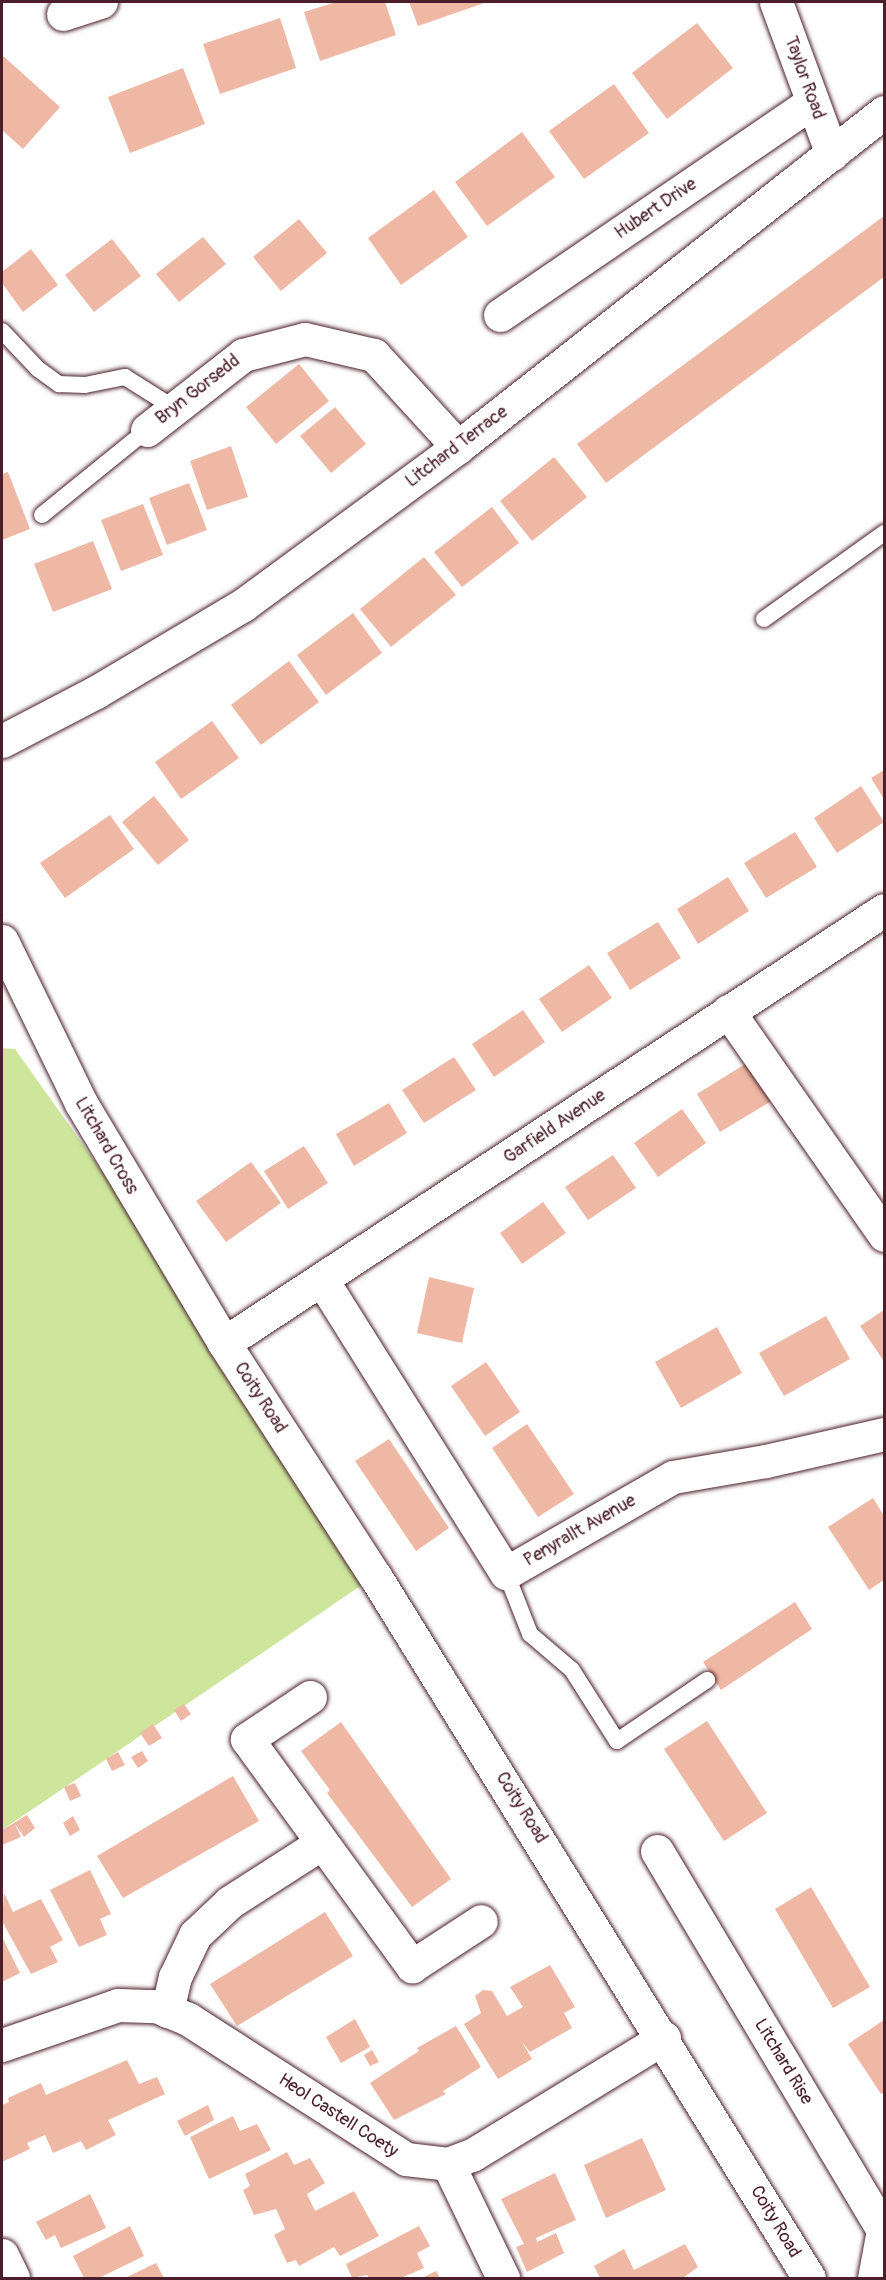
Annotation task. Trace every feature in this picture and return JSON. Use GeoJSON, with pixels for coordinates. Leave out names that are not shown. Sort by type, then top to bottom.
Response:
{"type":"FeatureCollection","features":[{"type":"Feature","properties":{"kind":"street"},"geometry":{"type":"LineString","coordinates":[[63,14],[101,2]]}},
{"type":"Feature","properties":{"kind":"street","name":"Taylor Road"},"geometry":{"type":"LineString","coordinates":[[776,2],[832,154]]}},
{"type":"Feature","properties":{"kind":"street","name":"Hubert Drive"},"geometry":{"type":"LineString","coordinates":[[500,315],[813,102]]}},
{"type":"Feature","properties":{"kind":"street","name":"Litchard Terrace"},"geometry":{"type":"LineString","coordinates":[[2,741],[96,692],[243,605],[458,447],[885,112]]}},
{"type":"Feature","properties":{"kind":"street","name":"Bryn Gorsedd"},"geometry":{"type":"LineString","coordinates":[[147,430],[243,355],[305,339],[374,355],[458,447]]}},
{"type":"Feature","properties":{"kind":"street","name":"Garfield Avenue"},"geometry":{"type":"LineString","coordinates":[[224,1343],[885,910]]}},
{"type":"Feature","properties":{"kind":"street","name":"Litchard Cross"},"geometry":{"type":"LineString","coordinates":[[3,952],[81,1103],[224,1343]]}},
{"type":"Feature","properties":{"kind":"street"},"geometry":{"type":"LineString","coordinates":[[728,1011],[885,1235]]}},
{"type":"Feature","properties":{"kind":"street","name":"Penyrallt Avenue"},"geometry":{"type":"LineString","coordinates":[[322,1280],[506,1573],[673,1477],[766,1461],[885,1434]]}},
{"type":"Feature","properties":{"kind":"street","name":"Coity Road"},"geometry":{"type":"LineString","coordinates":[[224,1343],[375,1576],[664,2038],[809,2278]]}},
{"type":"Feature","properties":{"kind":"street"},"geometry":{"type":"LineString","coordinates":[[310,1697],[247,1739],[412,1966],[481,1921]]}},
{"type":"Feature","properties":{"kind":"street"},"geometry":{"type":"LineString","coordinates":[[168,2011],[175,1977],[195,1935],[230,1902],[322,1843]]}},
{"type":"Feature","properties":{"kind":"street","name":"Litchard Rise"},"geometry":{"type":"LineString","coordinates":[[657,1851],[883,2230],[874,2278]]}},
{"type":"Feature","properties":{"kind":"street","name":"Heol Castell Coety"},"geometry":{"type":"LineString","coordinates":[[2,2044],[118,2005],[156,2006],[188,2019],[406,2159],[448,2164],[472,2156],[664,2038]]}},
{"type":"Feature","properties":{"kind":"street"},"geometry":{"type":"LineString","coordinates":[[448,2164],[502,2278]]}},
{"type":"Feature","properties":{"kind":"street"},"geometry":{"type":"LineString","coordinates":[[2,2255],[13,2278]]}},
{"type":"Feature","properties":{"kind":"lane"},"geometry":{"type":"LineString","coordinates":[[2,331],[38,369],[59,384],[85,385],[125,377],[174,408]]}},
{"type":"Feature","properties":{"kind":"lane"},"geometry":{"type":"LineString","coordinates":[[42,515],[147,430]]}},
{"type":"Feature","properties":{"kind":"lane"},"geometry":{"type":"LineString","coordinates":[[764,619],[885,533]]}},
{"type":"Feature","properties":{"kind":"lane"},"geometry":{"type":"LineString","coordinates":[[506,1573],[530,1634],[572,1670],[617,1741],[707,1680]]}},
{"type":"Feature","properties":{"kind":"green space"},"geometry":{"type":"Polygon","coordinates":[[[2,1048],[15,1049],[224,1343],[375,1576],[2,1830],[2,1048]]]}},
{"type":"Feature","properties":{"kind":"building"},"geometry":{"type":"Polygon","coordinates":[[[336,2],[385,2],[396,35],[320,61],[304,12],[336,2]]]}},
{"type":"Feature","properties":{"kind":"building"},"geometry":{"type":"Polygon","coordinates":[[[409,2],[487,2],[418,26],[409,2]]]}},
{"type":"Feature","properties":{"kind":"building"},"geometry":{"type":"Polygon","coordinates":[[[280,18],[296,68],[220,94],[203,44],[280,18]]]}},
{"type":"Feature","properties":{"kind":"building"},"geometry":{"type":"Polygon","coordinates":[[[697,23],[733,68],[667,119],[632,73],[697,23]]]}},
{"type":"Feature","properties":{"kind":"building"},"geometry":{"type":"Polygon","coordinates":[[[2,55],[60,107],[23,149],[2,130],[2,55]]]}},
{"type":"Feature","properties":{"kind":"building"},"geometry":{"type":"Polygon","coordinates":[[[183,68],[205,124],[130,153],[108,97],[183,68]]]}},
{"type":"Feature","properties":{"kind":"building"},"geometry":{"type":"Polygon","coordinates":[[[614,84],[649,133],[584,179],[549,131],[614,84]]]}},
{"type":"Feature","properties":{"kind":"building"},"geometry":{"type":"Polygon","coordinates":[[[522,132],[555,177],[487,226],[455,182],[522,132]]]}},
{"type":"Feature","properties":{"kind":"building"},"geometry":{"type":"Polygon","coordinates":[[[434,190],[468,237],[401,285],[368,238],[434,190]]]}},
{"type":"Feature","properties":{"kind":"building"},"geometry":{"type":"Polygon","coordinates":[[[884,216],[884,277],[606,483],[577,444],[884,216]]]}},
{"type":"Feature","properties":{"kind":"building"},"geometry":{"type":"Polygon","coordinates":[[[299,219],[327,253],[281,291],[253,257],[299,219]]]}},
{"type":"Feature","properties":{"kind":"building"},"geometry":{"type":"Polygon","coordinates":[[[203,237],[226,264],[179,302],[156,274],[203,237]]]}},
{"type":"Feature","properties":{"kind":"building"},"geometry":{"type":"Polygon","coordinates":[[[112,239],[141,276],[94,312],[65,275],[112,239]]]}},
{"type":"Feature","properties":{"kind":"building"},"geometry":{"type":"Polygon","coordinates":[[[31,249],[58,285],[23,312],[2,283],[2,272],[31,249]]]}},
{"type":"Feature","properties":{"kind":"building"},"geometry":{"type":"Polygon","coordinates":[[[299,364],[329,401],[276,444],[246,407],[299,364]]]}},
{"type":"Feature","properties":{"kind":"building"},"geometry":{"type":"Polygon","coordinates":[[[335,407],[366,444],[331,473],[300,436],[335,407]]]}},
{"type":"Feature","properties":{"kind":"building"},"geometry":{"type":"Polygon","coordinates":[[[231,446],[248,497],[207,510],[190,461],[231,446]]]}},
{"type":"Feature","properties":{"kind":"building"},"geometry":{"type":"Polygon","coordinates":[[[554,457],[587,497],[532,541],[500,501],[554,457]]]}},
{"type":"Feature","properties":{"kind":"building"},"geometry":{"type":"Polygon","coordinates":[[[8,472],[30,529],[2,540],[2,474],[8,472]]]}},
{"type":"Feature","properties":{"kind":"building"},"geometry":{"type":"Polygon","coordinates":[[[189,483],[207,530],[167,545],[149,498],[189,483]]]}},
{"type":"Feature","properties":{"kind":"building"},"geometry":{"type":"Polygon","coordinates":[[[143,504],[163,555],[121,571],[101,520],[143,504]]]}},
{"type":"Feature","properties":{"kind":"building"},"geometry":{"type":"Polygon","coordinates":[[[492,507],[519,543],[462,587],[434,552],[492,507]]]}},
{"type":"Feature","properties":{"kind":"building"},"geometry":{"type":"Polygon","coordinates":[[[93,541],[112,589],[53,612],[34,564],[93,541]]]}},
{"type":"Feature","properties":{"kind":"building"},"geometry":{"type":"Polygon","coordinates":[[[424,557],[456,595],[391,647],[360,609],[424,557]]]}},
{"type":"Feature","properties":{"kind":"building"},"geometry":{"type":"Polygon","coordinates":[[[353,613],[382,653],[326,695],[297,655],[353,613]]]}},
{"type":"Feature","properties":{"kind":"building"},"geometry":{"type":"Polygon","coordinates":[[[289,661],[319,702],[261,745],[231,705],[289,661]]]}},
{"type":"Feature","properties":{"kind":"building"},"geometry":{"type":"Polygon","coordinates":[[[212,721],[239,758],[181,799],[155,762],[212,721]]]}},
{"type":"Feature","properties":{"kind":"building"},"geometry":{"type":"Polygon","coordinates":[[[884,770],[884,799],[871,778],[884,770]]]}},
{"type":"Feature","properties":{"kind":"building"},"geometry":{"type":"Polygon","coordinates":[[[861,786],[884,822],[837,853],[814,818],[861,786]]]}},
{"type":"Feature","properties":{"kind":"building"},"geometry":{"type":"Polygon","coordinates":[[[154,796],[189,840],[158,865],[122,822],[154,796]]]}},
{"type":"Feature","properties":{"kind":"building"},"geometry":{"type":"Polygon","coordinates":[[[110,815],[134,849],[65,898],[40,863],[110,815]]]}},
{"type":"Feature","properties":{"kind":"building"},"geometry":{"type":"Polygon","coordinates":[[[795,832],[817,867],[766,898],[744,863],[795,832]]]}},
{"type":"Feature","properties":{"kind":"building"},"geometry":{"type":"Polygon","coordinates":[[[728,877],[749,911],[698,944],[677,909],[728,877]]]}},
{"type":"Feature","properties":{"kind":"building"},"geometry":{"type":"Polygon","coordinates":[[[658,922],[681,958],[630,990],[607,953],[658,922]]]}},
{"type":"Feature","properties":{"kind":"building"},"geometry":{"type":"Polygon","coordinates":[[[589,965],[612,998],[562,1032],[539,999],[589,965]]]}},
{"type":"Feature","properties":{"kind":"building"},"geometry":{"type":"Polygon","coordinates":[[[523,1010],[545,1042],[494,1077],[472,1044],[523,1010]]]}},
{"type":"Feature","properties":{"kind":"building"},"geometry":{"type":"Polygon","coordinates":[[[454,1057],[476,1090],[424,1123],[402,1090],[454,1057]]]}},
{"type":"Feature","properties":{"kind":"building"},"geometry":{"type":"Polygon","coordinates":[[[750,1061],[773,1100],[720,1132],[697,1094],[750,1061]]]}},
{"type":"Feature","properties":{"kind":"building"},"geometry":{"type":"Polygon","coordinates":[[[389,1103],[407,1133],[354,1166],[336,1134],[389,1103]]]}},
{"type":"Feature","properties":{"kind":"building"},"geometry":{"type":"Polygon","coordinates":[[[682,1109],[706,1143],[658,1177],[634,1143],[682,1109]]]}},
{"type":"Feature","properties":{"kind":"building"},"geometry":{"type":"Polygon","coordinates":[[[304,1146],[328,1183],[288,1209],[264,1171],[304,1146]]]}},
{"type":"Feature","properties":{"kind":"building"},"geometry":{"type":"Polygon","coordinates":[[[613,1155],[636,1188],[588,1220],[565,1187],[613,1155]]]}},
{"type":"Feature","properties":{"kind":"building"},"geometry":{"type":"Polygon","coordinates":[[[251,1162],[281,1203],[226,1242],[196,1201],[251,1162]]]}},
{"type":"Feature","properties":{"kind":"building"},"geometry":{"type":"Polygon","coordinates":[[[543,1202],[566,1233],[522,1264],[500,1233],[543,1202]]]}},
{"type":"Feature","properties":{"kind":"building"},"geometry":{"type":"Polygon","coordinates":[[[429,1277],[474,1288],[462,1343],[417,1333],[429,1277]]]}},
{"type":"Feature","properties":{"kind":"building"},"geometry":{"type":"Polygon","coordinates":[[[884,1310],[884,1359],[883,1360],[860,1326],[884,1310]]]}},
{"type":"Feature","properties":{"kind":"building"},"geometry":{"type":"Polygon","coordinates":[[[826,1316],[850,1359],[784,1396],[759,1353],[826,1316]]]}},
{"type":"Feature","properties":{"kind":"building"},"geometry":{"type":"Polygon","coordinates":[[[717,1327],[742,1373],[681,1408],[655,1362],[717,1327]]]}},
{"type":"Feature","properties":{"kind":"building"},"geometry":{"type":"Polygon","coordinates":[[[486,1362],[520,1412],[485,1436],[451,1386],[486,1362]]]}},
{"type":"Feature","properties":{"kind":"building"},"geometry":{"type":"Polygon","coordinates":[[[527,1424],[574,1494],[538,1517],[492,1448],[527,1424]]]}},
{"type":"Feature","properties":{"kind":"building"},"geometry":{"type":"Polygon","coordinates":[[[389,1439],[449,1528],[416,1551],[355,1461],[389,1439]]]}},
{"type":"Feature","properties":{"kind":"building"},"geometry":{"type":"Polygon","coordinates":[[[873,1498],[884,1516],[884,1580],[869,1590],[828,1527],[873,1498]]]}},
{"type":"Feature","properties":{"kind":"building"},"geometry":{"type":"Polygon","coordinates":[[[795,1602],[812,1629],[721,1690],[703,1662],[795,1602]]]}},
{"type":"Feature","properties":{"kind":"building"},"geometry":{"type":"Polygon","coordinates":[[[184,1704],[191,1714],[181,1721],[174,1710],[184,1704]]]}},
{"type":"Feature","properties":{"kind":"building"},"geometry":{"type":"Polygon","coordinates":[[[707,1721],[767,1813],[724,1841],[664,1749],[707,1721]]]}},
{"type":"Feature","properties":{"kind":"building"},"geometry":{"type":"Polygon","coordinates":[[[341,1722],[451,1879],[412,1907],[327,1793],[330,1790],[301,1751],[341,1722]]]}},
{"type":"Feature","properties":{"kind":"building"},"geometry":{"type":"Polygon","coordinates":[[[153,1724],[162,1738],[149,1746],[140,1733],[153,1724]]]}},
{"type":"Feature","properties":{"kind":"building"},"geometry":{"type":"Polygon","coordinates":[[[142,1751],[148,1761],[138,1768],[131,1757],[142,1751]]]}},
{"type":"Feature","properties":{"kind":"building"},"geometry":{"type":"Polygon","coordinates":[[[118,1752],[125,1765],[112,1771],[106,1759],[118,1752]]]}},
{"type":"Feature","properties":{"kind":"building"},"geometry":{"type":"Polygon","coordinates":[[[233,1776],[259,1821],[123,1898],[97,1856],[233,1776]]]}},
{"type":"Feature","properties":{"kind":"building"},"geometry":{"type":"Polygon","coordinates":[[[75,1783],[81,1796],[70,1801],[64,1787],[75,1783]]]}},
{"type":"Feature","properties":{"kind":"building"},"geometry":{"type":"Polygon","coordinates":[[[27,1815],[35,1828],[24,1837],[15,1824],[21,1837],[2,1845],[2,1830],[27,1815]]]}},
{"type":"Feature","properties":{"kind":"building"},"geometry":{"type":"Polygon","coordinates":[[[73,1816],[80,1830],[70,1836],[63,1823],[73,1816]]]}},
{"type":"Feature","properties":{"kind":"building"},"geometry":{"type":"Polygon","coordinates":[[[90,1870],[111,1914],[100,1919],[107,1935],[79,1947],[50,1890],[90,1870]]]}},
{"type":"Feature","properties":{"kind":"building"},"geometry":{"type":"Polygon","coordinates":[[[811,1887],[870,1987],[833,2008],[775,1909],[811,1887]]]}},
{"type":"Feature","properties":{"kind":"building"},"geometry":{"type":"Polygon","coordinates":[[[4,1893],[13,1912],[41,1899],[63,1940],[50,1947],[58,1962],[31,1974],[2,1921],[4,1893]]]}},
{"type":"Feature","properties":{"kind":"building"},"geometry":{"type":"Polygon","coordinates":[[[325,1912],[353,1956],[237,2026],[210,1984],[325,1912]]]}},
{"type":"Feature","properties":{"kind":"building"},"geometry":{"type":"Polygon","coordinates":[[[2,1937],[20,1973],[2,1982],[2,1937]]]}},
{"type":"Feature","properties":{"kind":"building"},"geometry":{"type":"Polygon","coordinates":[[[550,1965],[575,2007],[564,2013],[572,2028],[530,2052],[522,2042],[532,2059],[498,2079],[464,2024],[481,2013],[475,1996],[483,1990],[492,1991],[507,2016],[523,2007],[510,1987],[550,1965]]]}},
{"type":"Feature","properties":{"kind":"building"},"geometry":{"type":"Polygon","coordinates":[[[355,2019],[370,2047],[341,2063],[326,2037],[355,2019]]]}},
{"type":"Feature","properties":{"kind":"building"},"geometry":{"type":"Polygon","coordinates":[[[884,2020],[884,2092],[881,2094],[848,2044],[884,2020]]]}},
{"type":"Feature","properties":{"kind":"building"},"geometry":{"type":"Polygon","coordinates":[[[456,2026],[481,2067],[443,2091],[446,2094],[394,2120],[370,2083],[419,2051],[417,2048],[456,2026]]]}},
{"type":"Feature","properties":{"kind":"building"},"geometry":{"type":"Polygon","coordinates":[[[372,2050],[379,2062],[370,2066],[364,2055],[372,2050]]]}},
{"type":"Feature","properties":{"kind":"building"},"geometry":{"type":"Polygon","coordinates":[[[127,2060],[139,2084],[157,2077],[165,2094],[108,2120],[116,2135],[86,2150],[81,2141],[53,2153],[45,2135],[27,2143],[30,2149],[2,2162],[2,2105],[9,2102],[8,2098],[41,2083],[46,2095],[127,2060]]]}},
{"type":"Feature","properties":{"kind":"building"},"geometry":{"type":"Polygon","coordinates":[[[208,2105],[214,2120],[185,2136],[177,2121],[208,2105]]]}},
{"type":"Feature","properties":{"kind":"building"},"geometry":{"type":"Polygon","coordinates":[[[233,2116],[240,2131],[257,2124],[271,2150],[209,2179],[190,2137],[233,2116]]]}},
{"type":"Feature","properties":{"kind":"building"},"geometry":{"type":"Polygon","coordinates":[[[642,2138],[666,2190],[606,2218],[584,2165],[642,2138]]]}},
{"type":"Feature","properties":{"kind":"building"},"geometry":{"type":"Polygon","coordinates":[[[287,2152],[294,2165],[310,2158],[325,2183],[307,2194],[315,2211],[354,2191],[379,2236],[340,2256],[334,2247],[299,2266],[296,2260],[287,2263],[274,2235],[285,2229],[276,2209],[254,2215],[243,2190],[250,2186],[245,2174],[287,2152]]]}},
{"type":"Feature","properties":{"kind":"building"},"geometry":{"type":"Polygon","coordinates":[[[555,2173],[576,2220],[536,2238],[537,2242],[556,2233],[564,2253],[527,2272],[516,2247],[524,2244],[501,2199],[555,2173]]]}},
{"type":"Feature","properties":{"kind":"building"},"geometry":{"type":"Polygon","coordinates":[[[90,2194],[106,2228],[61,2248],[55,2235],[46,2240],[36,2222],[90,2194]]]}},
{"type":"Feature","properties":{"kind":"building"},"geometry":{"type":"Polygon","coordinates":[[[130,2226],[144,2256],[99,2278],[84,2278],[73,2256],[130,2226]]]}},
{"type":"Feature","properties":{"kind":"building"},"geometry":{"type":"Polygon","coordinates":[[[419,2226],[430,2246],[417,2253],[424,2268],[401,2278],[369,2278],[367,2275],[352,2278],[346,2264],[419,2226]]]}},
{"type":"Feature","properties":{"kind":"building"},"geometry":{"type":"Polygon","coordinates":[[[685,2244],[698,2267],[683,2278],[600,2278],[594,2266],[624,2249],[634,2270],[685,2244]]]}},
{"type":"Feature","properties":{"kind":"building"},"geometry":{"type":"Polygon","coordinates":[[[156,2263],[164,2278],[125,2278],[156,2263]]]}},
{"type":"Feature","properties":{"kind":"building"},"geometry":{"type":"Polygon","coordinates":[[[436,2271],[440,2278],[422,2278],[436,2271]]]}}]}
